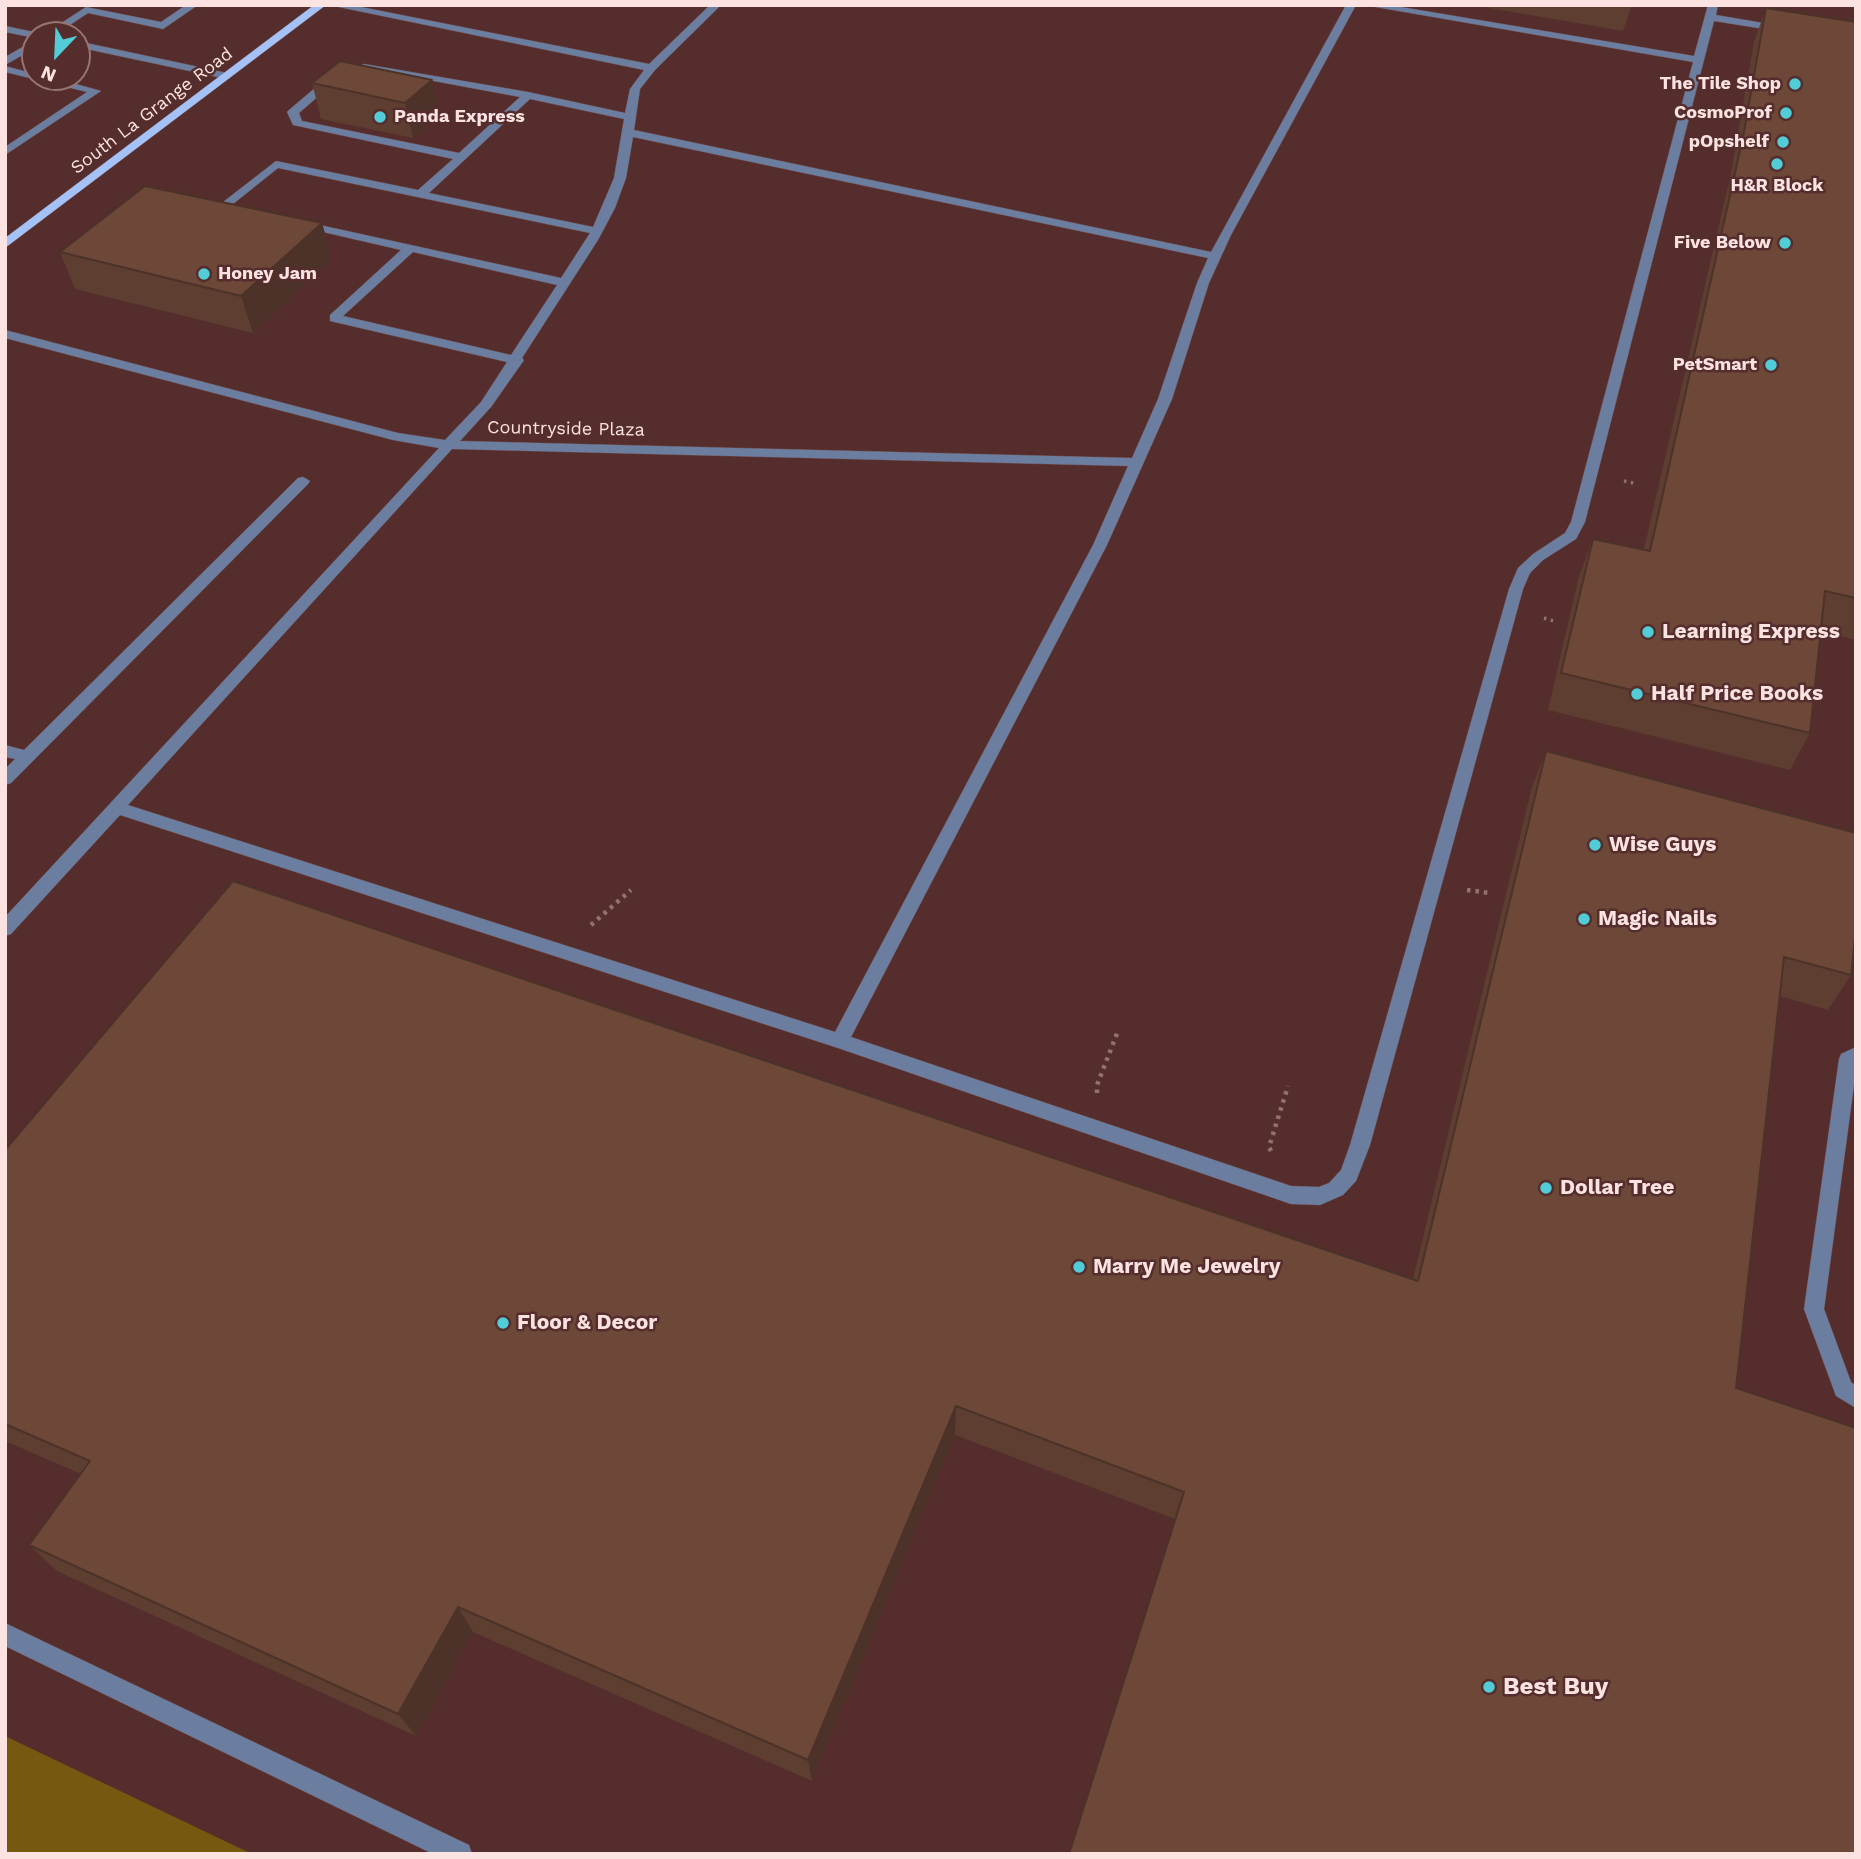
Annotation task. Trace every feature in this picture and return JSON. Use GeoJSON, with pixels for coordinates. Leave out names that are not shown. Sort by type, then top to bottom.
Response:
{"type":"FeatureCollection","features":[{"type":"Feature","properties":{"kind":"main road","name":"South La Grange Road"},"geometry":{"type":"LineString","coordinates":[[5,244],[321,5]]}},
{"type":"Feature","properties":{"kind":"lane"},"geometry":{"type":"LineString","coordinates":[[70,21],[90,8],[163,26],[193,5]]}},
{"type":"Feature","properties":{"kind":"lane"},"geometry":{"type":"LineString","coordinates":[[334,5],[650,68]]}},
{"type":"Feature","properties":{"kind":"lane"},"geometry":{"type":"LineString","coordinates":[[5,929],[486,404],[517,360],[597,231],[620,178],[635,89],[650,68],[716,5]]}},
{"type":"Feature","properties":{"kind":"lane"},"geometry":{"type":"LineString","coordinates":[[840,1041],[1100,545],[1165,399],[1203,283],[1215,256],[1351,5]]}},
{"type":"Feature","properties":{"kind":"lane"},"geometry":{"type":"LineString","coordinates":[[1369,5],[1699,60]]}},
{"type":"Feature","properties":{"kind":"lane"},"geometry":{"type":"LineString","coordinates":[[115,807],[840,1041],[1291,1195],[1320,1196],[1336,1189],[1349,1175],[1373,1100],[1516,589],[1523,571],[1538,557],[1571,536],[1578,522],[1713,5]]}},
{"type":"Feature","properties":{"kind":"lane"},"geometry":{"type":"LineString","coordinates":[[1710,17],[1793,31]]}},
{"type":"Feature","properties":{"kind":"lane"},"geometry":{"type":"LineString","coordinates":[[91,47],[227,76]]}},
{"type":"Feature","properties":{"kind":"lane"},"geometry":{"type":"LineString","coordinates":[[5,62],[21,52]]}},
{"type":"Feature","properties":{"kind":"lane"},"geometry":{"type":"LineString","coordinates":[[461,157],[297,123],[293,113],[333,78],[368,66],[528,95],[630,117]]}},
{"type":"Feature","properties":{"kind":"lane"},"geometry":{"type":"LineString","coordinates":[[5,79],[11,71]]}},
{"type":"Feature","properties":{"kind":"lane"},"geometry":{"type":"LineString","coordinates":[[5,152],[96,92],[91,91]]}},
{"type":"Feature","properties":{"kind":"lane"},"geometry":{"type":"LineString","coordinates":[[421,194],[528,95]]}},
{"type":"Feature","properties":{"kind":"lane"},"geometry":{"type":"LineString","coordinates":[[627,132],[1215,256]]}},
{"type":"Feature","properties":{"kind":"lane"},"geometry":{"type":"LineString","coordinates":[[251,212],[224,206],[276,164],[597,231]]}},
{"type":"Feature","properties":{"kind":"lane"},"geometry":{"type":"LineString","coordinates":[[290,221],[565,283]]}},
{"type":"Feature","properties":{"kind":"lane"},"geometry":{"type":"LineString","coordinates":[[410,248],[334,318],[517,360]]}},
{"type":"Feature","properties":{"kind":"lane","name":"Countryside Plaza"},"geometry":{"type":"LineString","coordinates":[[5,334],[398,437],[449,445],[1139,462]]}},
{"type":"Feature","properties":{"kind":"lane"},"geometry":{"type":"LineString","coordinates":[[5,779],[303,481]]}},
{"type":"Feature","properties":{"kind":"lane"},"geometry":{"type":"LineString","coordinates":[[5,751],[27,757]]}},
{"type":"Feature","properties":{"kind":"lane"},"geometry":{"type":"LineString","coordinates":[[1856,1055],[1848,1059],[1814,1309],[1843,1389],[1856,1398]]}},
{"type":"Feature","properties":{"kind":"lane"},"geometry":{"type":"LineString","coordinates":[[5,1634],[460,1854]]}},
{"type":"Feature","properties":{"kind":"shaded area"},"geometry":{"type":"Polygon","coordinates":[[[5,1736],[252,1854],[5,1854],[5,1736]]]}},
{"type":"Feature","properties":{"kind":"building"},"geometry":{"type":"Polygon","coordinates":[[[1766,8],[1856,22],[1856,598],[1825,591],[1810,733],[1561,673],[1593,539],[1650,551],[1743,137],[1766,8]]]}},
{"type":"Feature","properties":{"kind":"building"},"geometry":{"type":"Polygon","coordinates":[[[340,61],[432,80],[405,103],[312,83],[340,61]]]}},
{"type":"Feature","properties":{"kind":"building"},"geometry":{"type":"Polygon","coordinates":[[[145,186],[322,223],[241,296],[60,252],[145,186]]]}},
{"type":"Feature","properties":{"kind":"building"},"geometry":{"type":"Polygon","coordinates":[[[1546,751],[1856,833],[1856,929],[1851,975],[1784,957],[1736,1388],[1856,1428],[1856,1854],[1069,1854],[1184,1492],[956,1406],[808,1760],[458,1607],[398,1714],[29,1545],[90,1461],[5,1424],[5,1150],[233,881],[1418,1281],[1546,751]]]}},
{"type":"Feature","properties":{"kind":"place","name":"The Tile Shop"},"geometry":{"type":"Point","coordinates":[1795,84]}},
{"type":"Feature","properties":{"kind":"place","name":"CosmoProf"},"geometry":{"type":"Point","coordinates":[1786,113]}},
{"type":"Feature","properties":{"kind":"place","name":"Panda Express"},"geometry":{"type":"Point","coordinates":[380,117]}},
{"type":"Feature","properties":{"kind":"place","name":"pOpshelf"},"geometry":{"type":"Point","coordinates":[1783,142]}},
{"type":"Feature","properties":{"kind":"place","name":"H&R Block"},"geometry":{"type":"Point","coordinates":[1777,164]}},
{"type":"Feature","properties":{"kind":"place","name":"Five Below"},"geometry":{"type":"Point","coordinates":[1785,243]}},
{"type":"Feature","properties":{"kind":"place","name":"Honey Jam"},"geometry":{"type":"Point","coordinates":[204,274]}},
{"type":"Feature","properties":{"kind":"place","name":"PetSmart"},"geometry":{"type":"Point","coordinates":[1771,365]}},
{"type":"Feature","properties":{"kind":"place","name":"Learning Express"},"geometry":{"type":"Point","coordinates":[1648,632]}},
{"type":"Feature","properties":{"kind":"place","name":"Half Price Books"},"geometry":{"type":"Point","coordinates":[1637,694]}},
{"type":"Feature","properties":{"kind":"place","name":"Wise Guys"},"geometry":{"type":"Point","coordinates":[1595,845]}},
{"type":"Feature","properties":{"kind":"place","name":"Magic Nails"},"geometry":{"type":"Point","coordinates":[1584,919]}},
{"type":"Feature","properties":{"kind":"place","name":"Dollar Tree"},"geometry":{"type":"Point","coordinates":[1546,1188]}},
{"type":"Feature","properties":{"kind":"place","name":"Marry Me Jewelry"},"geometry":{"type":"Point","coordinates":[1079,1267]}},
{"type":"Feature","properties":{"kind":"place","name":"Floor & Decor"},"geometry":{"type":"Point","coordinates":[503,1323]}},
{"type":"Feature","properties":{"kind":"place","name":"Best Buy"},"geometry":{"type":"Point","coordinates":[1489,1687]}}]}
